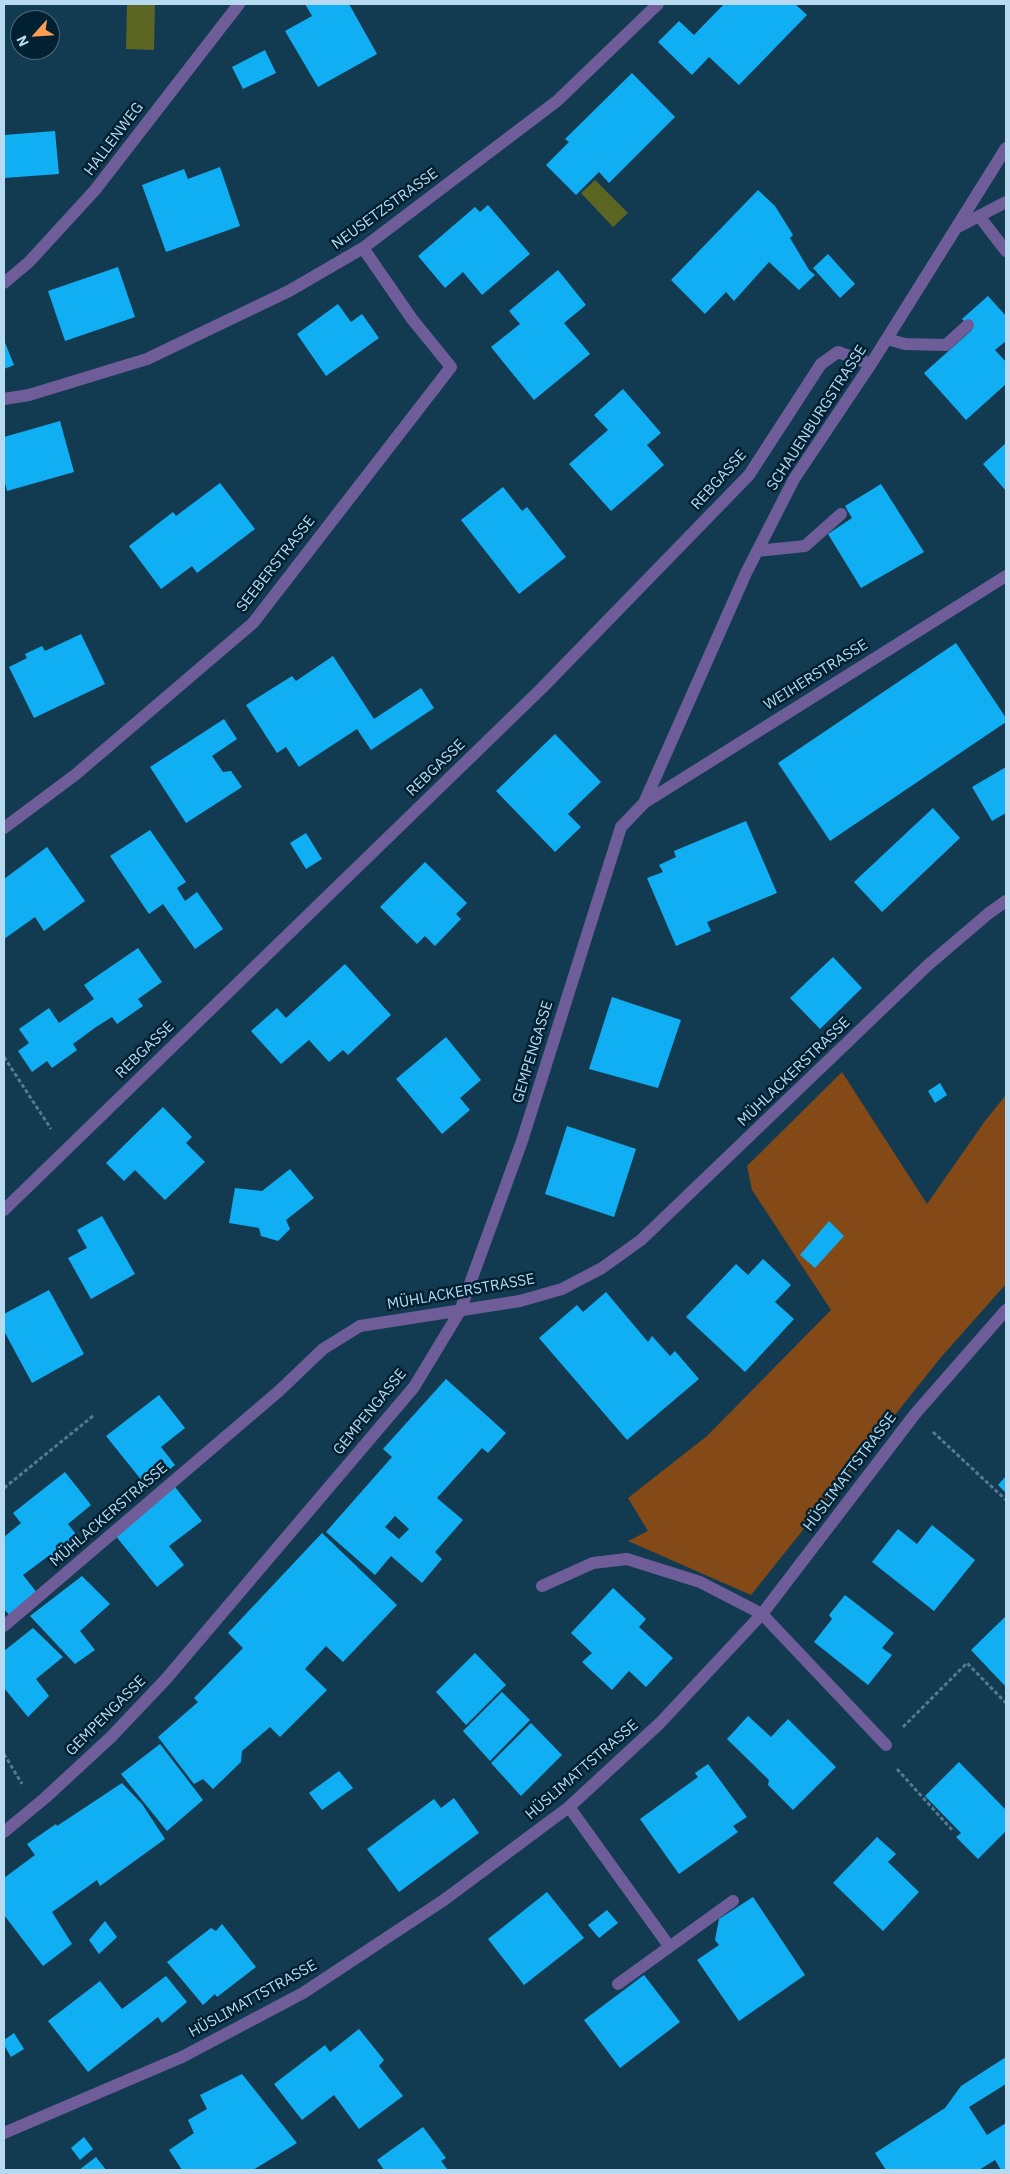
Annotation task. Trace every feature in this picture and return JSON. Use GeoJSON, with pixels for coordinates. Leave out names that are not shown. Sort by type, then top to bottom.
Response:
{"type":"FeatureCollection","features":[{"type":"Feature","properties":{"kind":"street","name":"HALLENWEG"},"geometry":{"type":"LineString","coordinates":[[4,283],[29,262],[95,190],[240,4]]}},
{"type":"Feature","properties":{"kind":"street","name":"NEUSETZSTRASSE"},"geometry":{"type":"LineString","coordinates":[[4,399],[29,395],[148,359],[289,291],[363,248],[557,100],[658,4]]}},
{"type":"Feature","properties":{"kind":"street","name":"SCHAUENBURGSTRASSE"},"geometry":{"type":"LineString","coordinates":[[644,803],[757,550],[794,479],[871,364],[1006,148]]}},
{"type":"Feature","properties":{"kind":"street"},"geometry":{"type":"LineString","coordinates":[[957,227],[1006,202]]}},
{"type":"Feature","properties":{"kind":"street"},"geometry":{"type":"LineString","coordinates":[[979,216],[1006,251]]}},
{"type":"Feature","properties":{"kind":"street","name":"SEEBERSTRASSE"},"geometry":{"type":"LineString","coordinates":[[4,828],[75,775],[253,622],[451,367],[412,319],[363,248]]}},
{"type":"Feature","properties":{"kind":"street"},"geometry":{"type":"LineString","coordinates":[[887,339],[905,344],[946,345],[968,325]]}},
{"type":"Feature","properties":{"kind":"street","name":"REBGASSE"},"geometry":{"type":"LineString","coordinates":[[4,1210],[542,688],[749,475],[821,364],[838,352],[871,364]]}},
{"type":"Feature","properties":{"kind":"street"},"geometry":{"type":"LineString","coordinates":[[757,550],[805,546],[841,514]]}},
{"type":"Feature","properties":{"kind":"street","name":"WEIHERSTRASSE"},"geometry":{"type":"LineString","coordinates":[[644,803],[1006,576]]}},
{"type":"Feature","properties":{"kind":"street","name":"GEMPENGASSE"},"geometry":{"type":"LineString","coordinates":[[4,1832],[45,1798],[111,1737],[166,1679],[414,1387],[460,1311],[522,1141],[621,827],[644,803]]}},
{"type":"Feature","properties":{"kind":"street","name":"MÜHLACKERSTRASSE"},"geometry":{"type":"LineString","coordinates":[[4,1626],[279,1391],[322,1349],[360,1326],[520,1301],[562,1289],[602,1268],[641,1240],[928,965],[989,913],[1006,902]]}},
{"type":"Feature","properties":{"kind":"street","name":"HÜSLIMATTSTRASSE"},"geometry":{"type":"LineString","coordinates":[[4,2133],[182,2057],[303,1992],[444,1900],[569,1807],[660,1723],[762,1614],[915,1414],[1006,1310]]}},
{"type":"Feature","properties":{"kind":"street"},"geometry":{"type":"LineString","coordinates":[[542,1586],[593,1563],[627,1559],[700,1582],[762,1614],[886,1745]]}},
{"type":"Feature","properties":{"kind":"street"},"geometry":{"type":"LineString","coordinates":[[569,1807],[669,1946]]}},
{"type":"Feature","properties":{"kind":"street"},"geometry":{"type":"LineString","coordinates":[[618,1984],[733,1901]]}},
{"type":"Feature","properties":{"kind":"path"},"geometry":{"type":"LineString","coordinates":[[4,1057],[65,1150]]}},
{"type":"Feature","properties":{"kind":"path"},"geometry":{"type":"LineString","coordinates":[[915,1414],[1006,1500]]}},
{"type":"Feature","properties":{"kind":"path"},"geometry":{"type":"LineString","coordinates":[[4,1488],[93,1416]]}},
{"type":"Feature","properties":{"kind":"path"},"geometry":{"type":"LineString","coordinates":[[953,1831],[882,1751],[967,1663],[1006,1704]]}},
{"type":"Feature","properties":{"kind":"shaded area"},"geometry":{"type":"Polygon","coordinates":[[[127,4],[155,4],[154,50],[126,49],[127,4]]]}},
{"type":"Feature","properties":{"kind":"shaded area"},"geometry":{"type":"Polygon","coordinates":[[[595,180],[628,213],[613,227],[581,193],[595,180]]]}},
{"type":"Feature","properties":{"kind":"shaded area"},"geometry":{"type":"Polygon","coordinates":[[[842,1072],[927,1204],[985,1121],[1006,1095],[1006,1284],[942,1356],[751,1595],[628,1541],[648,1531],[628,1498],[707,1436],[831,1310],[752,1190],[747,1166],[842,1072]]]}},
{"type":"Feature","properties":{"kind":"building"},"geometry":{"type":"Polygon","coordinates":[[[305,4],[349,4],[377,54],[318,87],[285,31],[312,16],[305,4]]]}},
{"type":"Feature","properties":{"kind":"building"},"geometry":{"type":"Polygon","coordinates":[[[724,4],[795,4],[807,15],[739,85],[709,57],[692,75],[658,42],[679,21],[694,35],[724,4]]]}},
{"type":"Feature","properties":{"kind":"building"},"geometry":{"type":"Polygon","coordinates":[[[265,50],[276,73],[243,89],[232,67],[265,50]]]}},
{"type":"Feature","properties":{"kind":"building"},"geometry":{"type":"Polygon","coordinates":[[[632,73],[675,117],[609,183],[599,172],[576,195],[546,165],[569,142],[565,139],[632,73]]]}},
{"type":"Feature","properties":{"kind":"building"},"geometry":{"type":"Polygon","coordinates":[[[55,131],[59,174],[4,178],[4,135],[55,131]]]}},
{"type":"Feature","properties":{"kind":"building"},"geometry":{"type":"Polygon","coordinates":[[[220,167],[240,226],[166,252],[142,185],[184,169],[188,179],[220,167]]]}},
{"type":"Feature","properties":{"kind":"building"},"geometry":{"type":"Polygon","coordinates":[[[758,190],[775,206],[793,235],[790,238],[809,270],[815,275],[799,290],[769,262],[734,301],[726,292],[705,314],[671,280],[758,190]]]}},
{"type":"Feature","properties":{"kind":"building"},"geometry":{"type":"Polygon","coordinates":[[[488,205],[530,254],[482,295],[463,272],[445,288],[418,256],[475,207],[480,212],[488,205]]]}},
{"type":"Feature","properties":{"kind":"building"},"geometry":{"type":"Polygon","coordinates":[[[828,254],[855,284],[840,298],[813,268],[828,254]]]}},
{"type":"Feature","properties":{"kind":"building"},"geometry":{"type":"Polygon","coordinates":[[[118,267],[135,317],[65,341],[48,291],[118,267]]]}},
{"type":"Feature","properties":{"kind":"building"},"geometry":{"type":"Polygon","coordinates":[[[558,270],[586,305],[564,323],[590,354],[534,400],[491,347],[520,324],[509,311],[558,270]]]}},
{"type":"Feature","properties":{"kind":"building"},"geometry":{"type":"Polygon","coordinates":[[[988,296],[1006,316],[1006,341],[995,350],[1006,362],[1006,384],[966,420],[924,373],[972,330],[962,319],[988,296]]]}},
{"type":"Feature","properties":{"kind":"building"},"geometry":{"type":"Polygon","coordinates":[[[338,304],[351,322],[362,314],[379,338],[326,376],[297,334],[338,304]]]}},
{"type":"Feature","properties":{"kind":"building"},"geometry":{"type":"Polygon","coordinates":[[[4,340],[14,365],[4,369],[4,340]]]}},
{"type":"Feature","properties":{"kind":"building"},"geometry":{"type":"Polygon","coordinates":[[[623,389],[661,433],[647,445],[664,465],[611,511],[569,464],[608,430],[594,415],[623,389]]]}},
{"type":"Feature","properties":{"kind":"building"},"geometry":{"type":"Polygon","coordinates":[[[60,421],[74,472],[7,491],[4,479],[4,437],[60,421]]]}},
{"type":"Feature","properties":{"kind":"building"},"geometry":{"type":"Polygon","coordinates":[[[1006,443],[1006,491],[983,464],[1006,443]]]}},
{"type":"Feature","properties":{"kind":"building"},"geometry":{"type":"Polygon","coordinates":[[[220,483],[255,529],[197,573],[192,566],[161,589],[129,546],[173,512],[176,516],[220,483]]]}},
{"type":"Feature","properties":{"kind":"building"},"geometry":{"type":"Polygon","coordinates":[[[881,484],[924,552],[861,588],[828,534],[852,518],[845,506],[881,484]]]}},
{"type":"Feature","properties":{"kind":"building"},"geometry":{"type":"Polygon","coordinates":[[[503,487],[522,511],[527,507],[566,557],[519,594],[461,520],[503,487]]]}},
{"type":"Feature","properties":{"kind":"building"},"geometry":{"type":"Polygon","coordinates":[[[81,634],[105,684],[34,718],[9,667],[27,658],[25,654],[42,646],[45,651],[81,634]]]}},
{"type":"Feature","properties":{"kind":"building"},"geometry":{"type":"Polygon","coordinates":[[[956,643],[1006,718],[1006,722],[830,841],[778,763],[956,643]]]}},
{"type":"Feature","properties":{"kind":"building"},"geometry":{"type":"Polygon","coordinates":[[[333,656],[374,719],[421,688],[434,708],[371,750],[357,729],[299,767],[286,747],[277,753],[246,705],[292,676],[296,681],[333,656]]]}},
{"type":"Feature","properties":{"kind":"building"},"geometry":{"type":"Polygon","coordinates":[[[224,719],[237,739],[212,756],[223,772],[231,771],[242,787],[186,823],[150,767],[224,719]]]}},
{"type":"Feature","properties":{"kind":"building"},"geometry":{"type":"Polygon","coordinates":[[[555,734],[601,782],[568,814],[581,827],[555,852],[496,791],[555,734]]]}},
{"type":"Feature","properties":{"kind":"building"},"geometry":{"type":"Polygon","coordinates":[[[1006,767],[1006,813],[992,821],[972,787],[1006,767]]]}},
{"type":"Feature","properties":{"kind":"building"},"geometry":{"type":"Polygon","coordinates":[[[933,808],[960,838],[882,912],[854,882],[933,808]]]}},
{"type":"Feature","properties":{"kind":"building"},"geometry":{"type":"Polygon","coordinates":[[[746,821],[777,893],[707,922],[711,931],[676,946],[647,878],[663,872],[659,865],[676,857],[674,851],[746,821]]]}},
{"type":"Feature","properties":{"kind":"building"},"geometry":{"type":"Polygon","coordinates":[[[150,830],[186,882],[177,888],[185,901],[197,892],[223,929],[195,949],[163,904],[149,914],[110,856],[150,830]]]}},
{"type":"Feature","properties":{"kind":"building"},"geometry":{"type":"Polygon","coordinates":[[[306,833],[322,859],[306,869],[290,843],[306,833]]]}},
{"type":"Feature","properties":{"kind":"building"},"geometry":{"type":"Polygon","coordinates":[[[47,847],[85,901],[44,931],[35,917],[4,939],[4,879],[47,847]]]}},
{"type":"Feature","properties":{"kind":"building"},"geometry":{"type":"Polygon","coordinates":[[[425,862],[467,903],[456,914],[461,919],[435,946],[425,936],[417,944],[380,907],[425,862]]]}},
{"type":"Feature","properties":{"kind":"building"},"geometry":{"type":"Polygon","coordinates":[[[138,948],[162,982],[138,999],[143,1006],[117,1024],[112,1017],[96,1027],[73,1044],[77,1050],[52,1068],[47,1061],[32,1072],[18,1051],[29,1043],[19,1029],[49,1008],[59,1023],[94,999],[84,985],[138,948]]]}},
{"type":"Feature","properties":{"kind":"building"},"geometry":{"type":"Polygon","coordinates":[[[833,957],[862,988],[820,1029],[790,998],[833,957]]]}},
{"type":"Feature","properties":{"kind":"building"},"geometry":{"type":"Polygon","coordinates":[[[345,964],[391,1015],[348,1055],[343,1050],[329,1062],[309,1040],[281,1064],[251,1031],[277,1008],[286,1018],[345,964]]]}},
{"type":"Feature","properties":{"kind":"building"},"geometry":{"type":"Polygon","coordinates":[[[612,997],[681,1020],[658,1088],[589,1069],[612,997]]]}},
{"type":"Feature","properties":{"kind":"building"},"geometry":{"type":"Polygon","coordinates":[[[446,1037],[481,1080],[460,1098],[470,1110],[442,1134],[396,1079],[446,1037]]]}},
{"type":"Feature","properties":{"kind":"building"},"geometry":{"type":"Polygon","coordinates":[[[940,1083],[947,1095],[935,1103],[928,1091],[940,1083]]]}},
{"type":"Feature","properties":{"kind":"building"},"geometry":{"type":"Polygon","coordinates":[[[163,1107],[192,1137],[186,1143],[205,1162],[165,1200],[135,1170],[124,1181],[106,1163],[163,1107]]]}},
{"type":"Feature","properties":{"kind":"building"},"geometry":{"type":"Polygon","coordinates":[[[567,1126],[636,1149],[614,1217],[545,1194],[567,1126]]]}},
{"type":"Feature","properties":{"kind":"building"},"geometry":{"type":"Polygon","coordinates":[[[290,1169],[314,1198],[286,1220],[290,1229],[278,1241],[261,1236],[259,1228],[229,1223],[235,1188],[262,1191],[290,1169]]]}},
{"type":"Feature","properties":{"kind":"building"},"geometry":{"type":"Polygon","coordinates":[[[102,1216],[135,1274],[91,1299],[68,1258],[87,1248],[77,1230],[102,1216]]]}},
{"type":"Feature","properties":{"kind":"building"},"geometry":{"type":"Polygon","coordinates":[[[829,1221],[844,1236],[815,1268],[800,1255],[829,1221]]]}},
{"type":"Feature","properties":{"kind":"building"},"geometry":{"type":"Polygon","coordinates":[[[763,1259],[791,1285],[775,1302],[794,1319],[745,1372],[686,1317],[736,1264],[748,1275],[763,1259]]]}},
{"type":"Feature","properties":{"kind":"building"},"geometry":{"type":"Polygon","coordinates":[[[49,1290],[84,1354],[32,1383],[4,1331],[4,1314],[49,1290]]]}},
{"type":"Feature","properties":{"kind":"building"},"geometry":{"type":"Polygon","coordinates":[[[606,1292],[648,1342],[652,1336],[670,1356],[675,1351],[699,1379],[627,1440],[539,1338],[577,1305],[583,1312],[606,1292]]]}},
{"type":"Feature","properties":{"kind":"building"},"geometry":{"type":"Polygon","coordinates":[[[446,1379],[506,1433],[488,1453],[482,1448],[437,1498],[463,1520],[435,1552],[442,1559],[422,1583],[391,1556],[375,1575],[326,1532],[392,1457],[383,1449],[446,1379]],[[395,1516],[385,1527],[399,1539],[409,1529],[395,1516]]]}},
{"type":"Feature","properties":{"kind":"building"},"geometry":{"type":"Polygon","coordinates":[[[159,1395],[185,1428],[161,1447],[175,1465],[147,1487],[106,1436],[159,1395]]]}},
{"type":"Feature","properties":{"kind":"building"},"geometry":{"type":"Polygon","coordinates":[[[65,1472],[91,1505],[68,1524],[82,1542],[54,1565],[47,1557],[23,1575],[38,1594],[10,1616],[4,1609],[4,1537],[21,1523],[13,1513],[65,1472]]]}},
{"type":"Feature","properties":{"kind":"building"},"geometry":{"type":"Polygon","coordinates":[[[1006,1476],[1006,1493],[998,1485],[1006,1476]]]}},
{"type":"Feature","properties":{"kind":"building"},"geometry":{"type":"Polygon","coordinates":[[[175,1487],[202,1521],[169,1546],[184,1565],[157,1587],[115,1535],[175,1487]]]}},
{"type":"Feature","properties":{"kind":"building"},"geometry":{"type":"Polygon","coordinates":[[[932,1525],[975,1560],[934,1611],[872,1562],[898,1529],[917,1544],[932,1525]]]}},
{"type":"Feature","properties":{"kind":"building"},"geometry":{"type":"Polygon","coordinates":[[[322,1533],[397,1605],[343,1662],[326,1646],[305,1669],[327,1690],[280,1737],[270,1727],[242,1751],[241,1762],[213,1789],[203,1779],[194,1784],[158,1737],[198,1702],[194,1698],[243,1648],[228,1633],[322,1533]]]}},
{"type":"Feature","properties":{"kind":"building"},"geometry":{"type":"Polygon","coordinates":[[[82,1576],[110,1604],[80,1631],[95,1650],[75,1664],[30,1616],[82,1576]]]}},
{"type":"Feature","properties":{"kind":"building"},"geometry":{"type":"Polygon","coordinates":[[[613,1588],[646,1619],[639,1627],[673,1658],[646,1687],[629,1671],[612,1690],[582,1662],[592,1653],[571,1633],[613,1588]]]}},
{"type":"Feature","properties":{"kind":"building"},"geometry":{"type":"Polygon","coordinates":[[[845,1595],[894,1633],[882,1648],[892,1655],[868,1685],[814,1642],[832,1619],[829,1615],[845,1595]]]}},
{"type":"Feature","properties":{"kind":"building"},"geometry":{"type":"Polygon","coordinates":[[[1006,1616],[1006,1687],[971,1650],[1006,1616]]]}},
{"type":"Feature","properties":{"kind":"building"},"geometry":{"type":"Polygon","coordinates":[[[33,1628],[63,1657],[36,1679],[49,1696],[28,1717],[4,1688],[4,1651],[33,1628]]]}},
{"type":"Feature","properties":{"kind":"building"},"geometry":{"type":"Polygon","coordinates":[[[475,1653],[506,1685],[466,1725],[436,1692],[475,1653]]]}},
{"type":"Feature","properties":{"kind":"building"},"geometry":{"type":"Polygon","coordinates":[[[502,1692],[530,1720],[490,1761],[463,1731],[502,1692]]]}},
{"type":"Feature","properties":{"kind":"building"},"geometry":{"type":"Polygon","coordinates":[[[748,1716],[771,1737],[788,1719],[836,1767],[793,1810],[768,1785],[769,1780],[727,1739],[748,1716]]]}},
{"type":"Feature","properties":{"kind":"building"},"geometry":{"type":"Polygon","coordinates":[[[531,1723],[562,1755],[521,1796],[491,1763],[531,1723]]]}},
{"type":"Feature","properties":{"kind":"building"},"geometry":{"type":"Polygon","coordinates":[[[160,1744],[203,1800],[167,1831],[121,1774],[160,1744]]]}},
{"type":"Feature","properties":{"kind":"building"},"geometry":{"type":"Polygon","coordinates":[[[959,1762],[1006,1810],[1006,1831],[978,1859],[956,1837],[961,1833],[925,1796],[959,1762]]]}},
{"type":"Feature","properties":{"kind":"building"},"geometry":{"type":"Polygon","coordinates":[[[708,1764],[747,1817],[733,1826],[738,1832],[679,1874],[640,1819],[698,1777],[695,1773],[708,1764]]]}},
{"type":"Feature","properties":{"kind":"building"},"geometry":{"type":"Polygon","coordinates":[[[339,1771],[353,1788],[322,1810],[309,1793],[339,1771]]]}},
{"type":"Feature","properties":{"kind":"building"},"geometry":{"type":"Polygon","coordinates":[[[122,1783],[142,1804],[165,1839],[100,1886],[97,1880],[52,1912],[72,1944],[43,1966],[4,1915],[4,1878],[35,1855],[27,1844],[122,1783]]]}},
{"type":"Feature","properties":{"kind":"building"},"geometry":{"type":"Polygon","coordinates":[[[454,1798],[479,1833],[399,1892],[367,1849],[434,1799],[441,1808],[454,1798]]]}},
{"type":"Feature","properties":{"kind":"building"},"geometry":{"type":"Polygon","coordinates":[[[877,1837],[896,1854],[888,1862],[919,1892],[883,1931],[833,1883],[877,1837]]]}},
{"type":"Feature","properties":{"kind":"building"},"geometry":{"type":"Polygon","coordinates":[[[547,1892],[584,1938],[524,1985],[488,1939],[547,1892]]]}},
{"type":"Feature","properties":{"kind":"building"},"geometry":{"type":"Polygon","coordinates":[[[753,1897],[805,1975],[739,2021],[697,1960],[719,1945],[715,1940],[719,1919],[753,1897]]]}},
{"type":"Feature","properties":{"kind":"building"},"geometry":{"type":"Polygon","coordinates":[[[607,1910],[618,1923],[599,1938],[588,1925],[607,1910]]]}},
{"type":"Feature","properties":{"kind":"building"},"geometry":{"type":"Polygon","coordinates":[[[105,1921],[117,1937],[99,1954],[89,1940],[105,1921]]]}},
{"type":"Feature","properties":{"kind":"building"},"geometry":{"type":"Polygon","coordinates":[[[222,1924],[256,1967],[217,1997],[215,1994],[203,2005],[167,1962],[211,1928],[216,1931],[222,1924]]]}},
{"type":"Feature","properties":{"kind":"building"},"geometry":{"type":"Polygon","coordinates":[[[644,1975],[680,2022],[620,2068],[584,2020],[644,1975]]]}},
{"type":"Feature","properties":{"kind":"building"},"geometry":{"type":"Polygon","coordinates":[[[166,1976],[187,2002],[162,2023],[158,2017],[88,2072],[48,2021],[100,1981],[122,2009],[166,1976]]]}},
{"type":"Feature","properties":{"kind":"building"},"geometry":{"type":"Polygon","coordinates":[[[359,2029],[384,2060],[379,2066],[403,2096],[359,2129],[334,2095],[302,2120],[274,2084],[325,2045],[330,2052],[359,2029]]]}},
{"type":"Feature","properties":{"kind":"building"},"geometry":{"type":"Polygon","coordinates":[[[14,2033],[24,2049],[11,2057],[4,2045],[4,2040],[14,2033]]]}},
{"type":"Feature","properties":{"kind":"building"},"geometry":{"type":"Polygon","coordinates":[[[1006,2057],[1006,2084],[969,2107],[987,2135],[1006,2123],[1006,2170],[1001,2170],[995,2160],[979,2170],[886,2170],[875,2153],[945,2108],[961,2086],[1006,2057]]]}},
{"type":"Feature","properties":{"kind":"building"},"geometry":{"type":"Polygon","coordinates":[[[242,2074],[297,2143],[253,2170],[182,2170],[169,2150],[194,2133],[188,2120],[207,2109],[200,2095],[242,2074]]]}},
{"type":"Feature","properties":{"kind":"building"},"geometry":{"type":"Polygon","coordinates":[[[423,2127],[446,2158],[441,2161],[448,2170],[384,2170],[377,2160],[423,2127]]]}},
{"type":"Feature","properties":{"kind":"building"},"geometry":{"type":"Polygon","coordinates":[[[84,2137],[93,2149],[80,2160],[71,2148],[84,2137]]]}},
{"type":"Feature","properties":{"kind":"building"},"geometry":{"type":"Polygon","coordinates":[[[96,2157],[106,2170],[79,2170],[96,2157]]]}}]}
